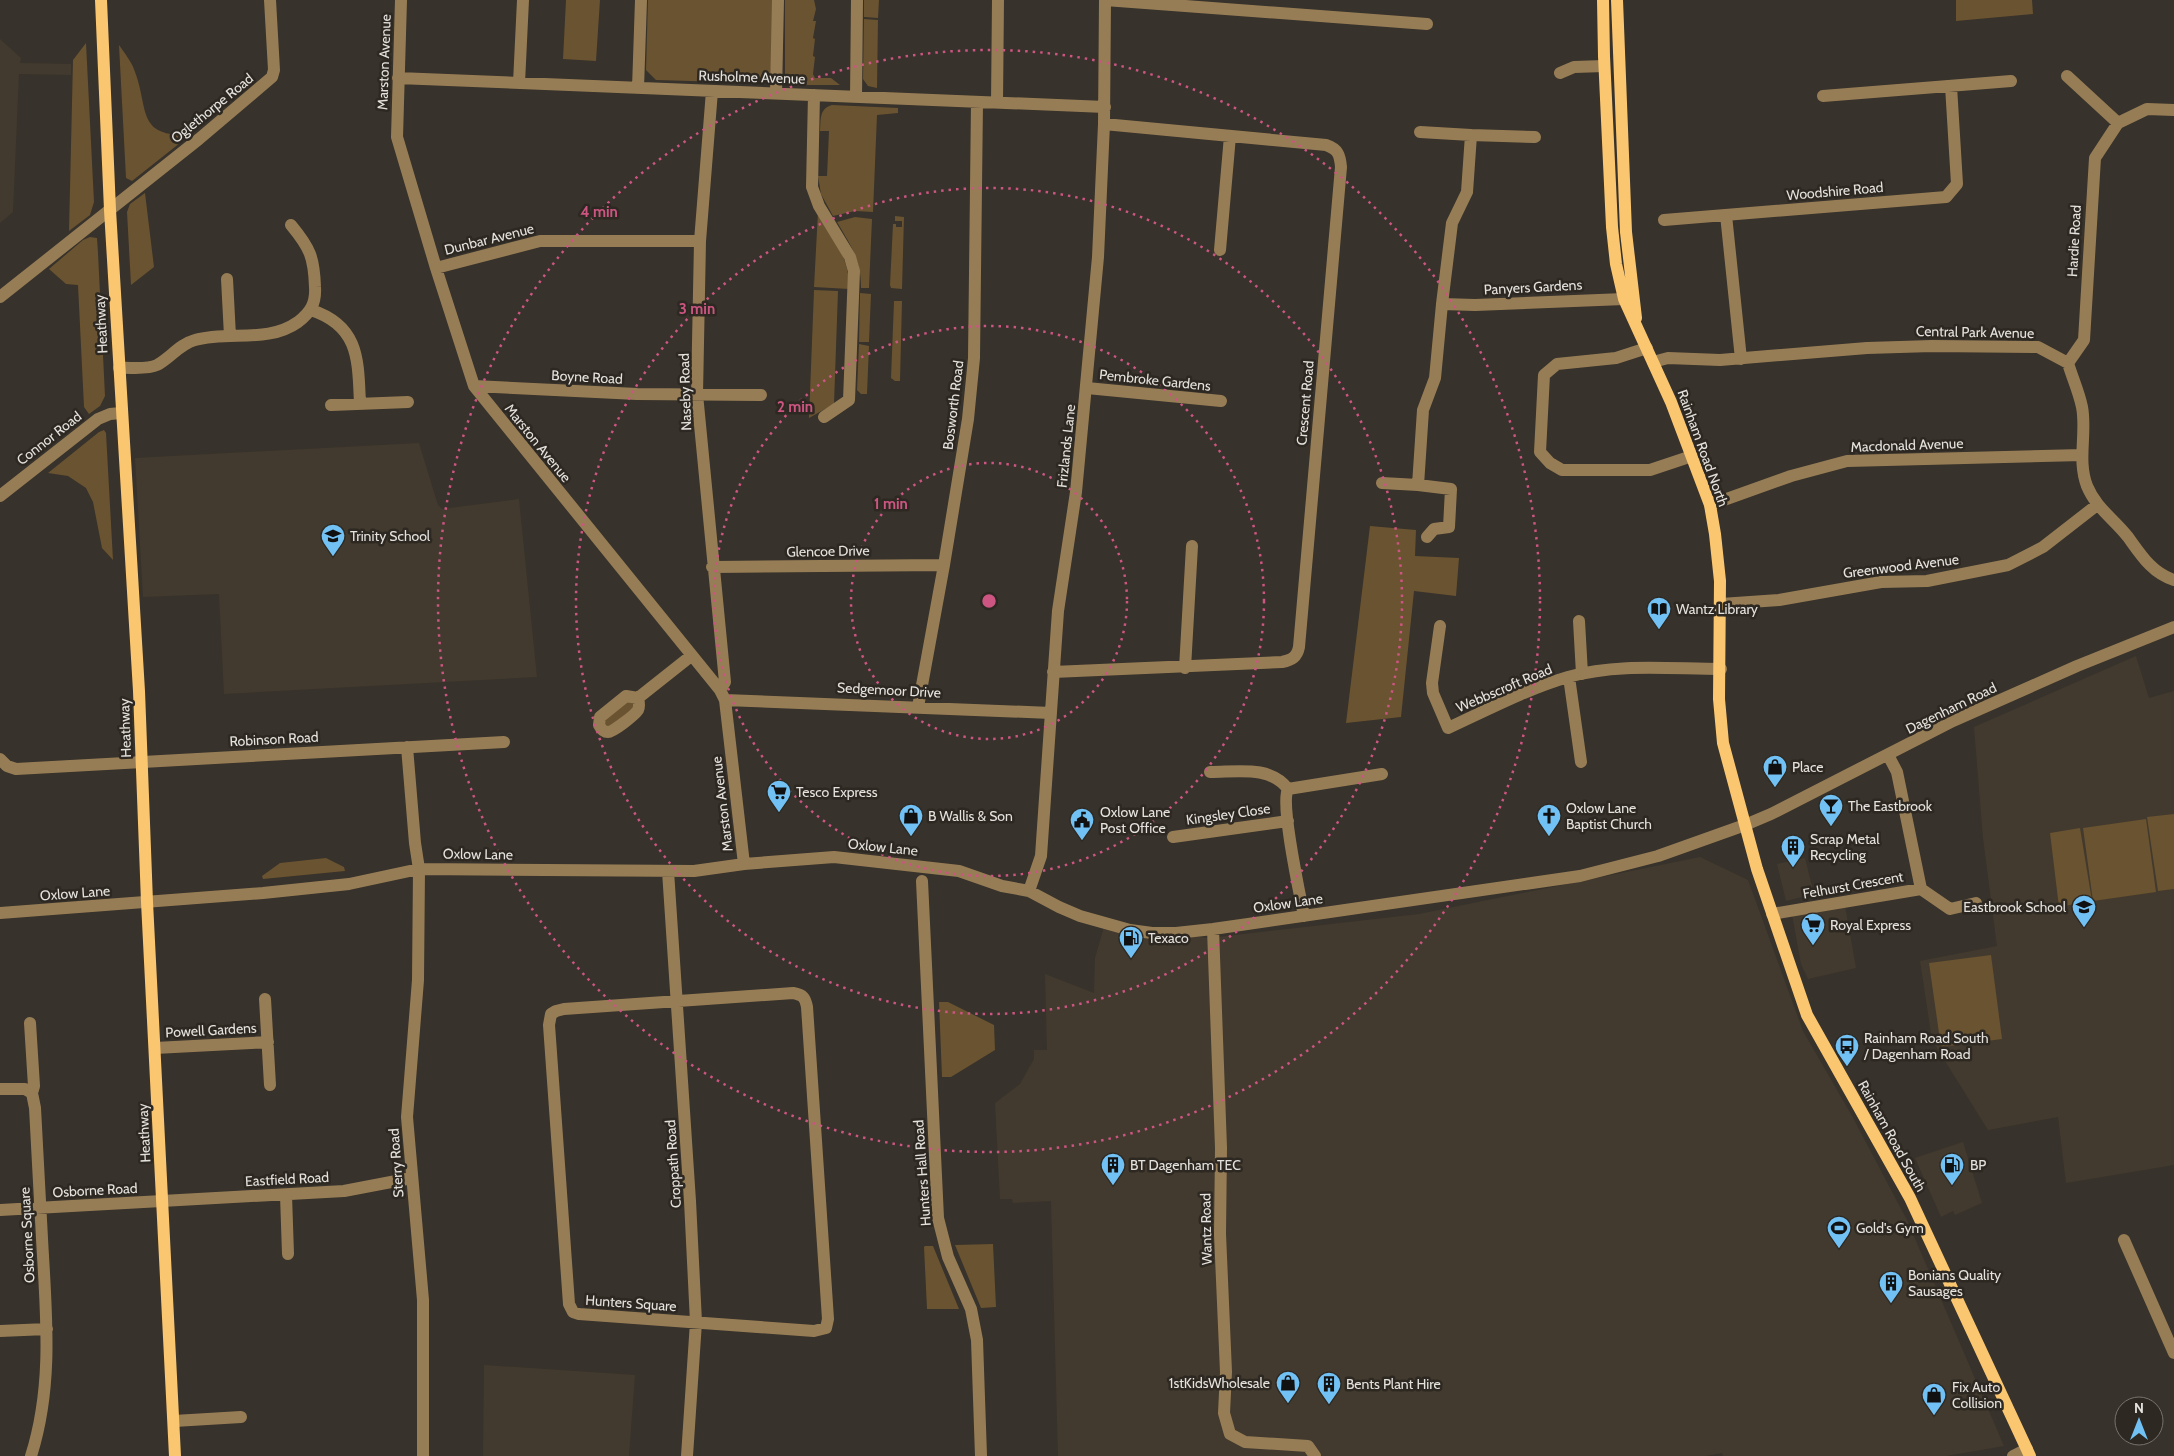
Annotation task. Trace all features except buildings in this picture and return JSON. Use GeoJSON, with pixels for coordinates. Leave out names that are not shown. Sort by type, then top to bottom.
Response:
{"type":"FeatureCollection","features":[{"type":"Feature","properties":{"kind":"main road","name":"Heathway"},"geometry":{"type":"LineString","coordinates":[[101,0],[110,210],[141,761],[176,1456]]}},
{"type":"Feature","properties":{"kind":"main road","name":"Rainham Road North"},"geometry":{"type":"LineString","coordinates":[[1603,0],[1604,66],[1612,227],[1616,264],[1624,299],[1671,402],[1710,505],[1715,534],[1721,604],[1719,699],[1723,743],[1745,826]]}},
{"type":"Feature","properties":{"kind":"main road","name":"Rainham Road North"},"geometry":{"type":"LineString","coordinates":[[1616,0],[1626,232],[1636,323]]}},
{"type":"Feature","properties":{"kind":"main road","name":"Rainham Road South"},"geometry":{"type":"LineString","coordinates":[[1745,826],[1772,914],[1807,1015],[1910,1198],[2029,1453]]}},
{"type":"Feature","properties":{"kind":"street","name":"Oglethorpe Road"},"geometry":{"type":"LineString","coordinates":[[110,210],[272,77],[274,70],[270,0]]}},
{"type":"Feature","properties":{"kind":"street","name":"Marston Avenue"},"geometry":{"type":"LineString","coordinates":[[401,0],[397,137],[474,386],[722,695],[744,864]]}},
{"type":"Feature","properties":{"kind":"street"},"geometry":{"type":"LineString","coordinates":[[519,83],[523,0]]}},
{"type":"Feature","properties":{"kind":"street"},"geometry":{"type":"LineString","coordinates":[[638,88],[641,0]]}},
{"type":"Feature","properties":{"kind":"street"},"geometry":{"type":"LineString","coordinates":[[776,93],[778,0]]}},
{"type":"Feature","properties":{"kind":"street"},"geometry":{"type":"LineString","coordinates":[[856,97],[857,0]]}},
{"type":"Feature","properties":{"kind":"street"},"geometry":{"type":"LineString","coordinates":[[997,103],[998,0]]}},
{"type":"Feature","properties":{"kind":"street"},"geometry":{"type":"LineString","coordinates":[[1105,0],[1427,24]]}},
{"type":"Feature","properties":{"kind":"street","name":"Frizlands Lane"},"geometry":{"type":"LineString","coordinates":[[1029,891],[1041,856],[1058,611],[1076,492],[1087,388],[1098,257],[1105,107],[1105,0]]}},
{"type":"Feature","properties":{"kind":"street"},"geometry":{"type":"LineString","coordinates":[[1560,73],[1574,67],[1604,66]]}},
{"type":"Feature","properties":{"kind":"street"},"geometry":{"type":"LineString","coordinates":[[2067,76],[2118,123],[2146,109],[2174,110]]}},
{"type":"Feature","properties":{"kind":"street","name":"Rusholme Avenue"},"geometry":{"type":"LineString","coordinates":[[398,78],[1105,107]]}},
{"type":"Feature","properties":{"kind":"street"},"geometry":{"type":"LineString","coordinates":[[1823,96],[2011,81]]}},
{"type":"Feature","properties":{"kind":"street","name":"Woodshire Road"},"geometry":{"type":"LineString","coordinates":[[1664,220],[1946,197],[1957,184],[1951,86]]}},
{"type":"Feature","properties":{"kind":"street","name":"Naseby Road"},"geometry":{"type":"LineString","coordinates":[[712,91],[700,241],[697,394],[724,682],[722,695]]}},
{"type":"Feature","properties":{"kind":"street"},"geometry":{"type":"LineString","coordinates":[[814,95],[812,187],[819,206],[850,257],[854,280],[849,400],[824,416]]}},
{"type":"Feature","properties":{"kind":"street","name":"Bosworth Road"},"geometry":{"type":"LineString","coordinates":[[918,707],[968,419],[974,358],[977,102]]}},
{"type":"Feature","properties":{"kind":"street","name":"Hardie Road"},"geometry":{"type":"LineString","coordinates":[[2068,363],[2084,340],[2095,158],[2118,123]]}},
{"type":"Feature","properties":{"kind":"street","name":"Crescent Road"},"geometry":{"type":"LineString","coordinates":[[1054,672],[1185,668],[1282,662],[1291,660],[1297,655],[1341,167],[1339,153],[1334,148],[1326,145],[1104,124]]}},
{"type":"Feature","properties":{"kind":"street"},"geometry":{"type":"LineString","coordinates":[[1420,132],[1471,136],[1535,137]]}},
{"type":"Feature","properties":{"kind":"street"},"geometry":{"type":"LineString","coordinates":[[1220,250],[1230,136]]}},
{"type":"Feature","properties":{"kind":"street"},"geometry":{"type":"LineString","coordinates":[[1418,485],[1423,410],[1435,378],[1452,223],[1467,192],[1471,136]]}},
{"type":"Feature","properties":{"kind":"street"},"geometry":{"type":"LineString","coordinates":[[0,296],[110,210]]}},
{"type":"Feature","properties":{"kind":"street"},"geometry":{"type":"LineString","coordinates":[[1726,216],[1741,358]]}},
{"type":"Feature","properties":{"kind":"street"},"geometry":{"type":"LineString","coordinates":[[119,368],[155,366],[192,340],[205,337],[275,333],[289,328],[306,316],[316,299],[314,266],[307,245],[291,225]]}},
{"type":"Feature","properties":{"kind":"street","name":"Dunbar Avenue"},"geometry":{"type":"LineString","coordinates":[[436,268],[540,241],[700,241]]}},
{"type":"Feature","properties":{"kind":"street"},"geometry":{"type":"LineString","coordinates":[[227,279],[230,336]]}},
{"type":"Feature","properties":{"kind":"street","name":"Panyers Gardens"},"geometry":{"type":"LineString","coordinates":[[1442,304],[1476,305],[1624,299]]}},
{"type":"Feature","properties":{"kind":"street"},"geometry":{"type":"LineString","coordinates":[[311,310],[328,315],[342,327],[349,340],[358,360],[360,404]]}},
{"type":"Feature","properties":{"kind":"street","name":"Central Park Avenue"},"geometry":{"type":"LineString","coordinates":[[1653,362],[1682,358],[1741,358],[1867,348],[1932,346],[2038,347],[2068,363]]}},
{"type":"Feature","properties":{"kind":"street"},"geometry":{"type":"LineString","coordinates":[[1647,348],[1616,358],[1557,364],[1544,375],[1540,452],[1550,463],[1562,470],[1650,470],[1692,456]]}},
{"type":"Feature","properties":{"kind":"street"},"geometry":{"type":"LineString","coordinates":[[2068,363],[2082,408],[2082,469],[2087,486],[2097,505],[2124,531],[2148,564],[2165,577],[2174,580]]}},
{"type":"Feature","properties":{"kind":"street","name":"Boyne Road"},"geometry":{"type":"LineString","coordinates":[[474,386],[637,394],[761,396]]}},
{"type":"Feature","properties":{"kind":"street","name":"Pembroke Gardens"},"geometry":{"type":"LineString","coordinates":[[1087,388],[1221,401]]}},
{"type":"Feature","properties":{"kind":"street"},"geometry":{"type":"LineString","coordinates":[[330,405],[408,402]]}},
{"type":"Feature","properties":{"kind":"street","name":"Connor Road"},"geometry":{"type":"LineString","coordinates":[[0,496],[98,419],[110,414],[121,413]]}},
{"type":"Feature","properties":{"kind":"street","name":"Macdonald Avenue"},"geometry":{"type":"LineString","coordinates":[[1710,505],[1791,476],[1847,461],[2082,455]]}},
{"type":"Feature","properties":{"kind":"street"},"geometry":{"type":"LineString","coordinates":[[1382,483],[1451,489],[1449,527],[1434,529],[1427,537]]}},
{"type":"Feature","properties":{"kind":"street","name":"Greenwood Avenue"},"geometry":{"type":"LineString","coordinates":[[1721,604],[1779,600],[1881,582],[1927,581],[2008,564],[2042,547],[2097,505]]}},
{"type":"Feature","properties":{"kind":"street"},"geometry":{"type":"LineString","coordinates":[[1185,668],[1192,546]]}},
{"type":"Feature","properties":{"kind":"street","name":"Glencoe Drive"},"geometry":{"type":"LineString","coordinates":[[712,567],[944,565]]}},
{"type":"Feature","properties":{"kind":"street"},"geometry":{"type":"LineString","coordinates":[[1579,621],[1576,675],[1581,762]]}},
{"type":"Feature","properties":{"kind":"street","name":"Webbscroft Road"},"geometry":{"type":"LineString","coordinates":[[1440,626],[1432,683],[1433,693],[1448,728],[1540,686],[1576,675],[1657,666],[1721,670]]}},
{"type":"Feature","properties":{"kind":"street","name":"Dagenham Road"},"geometry":{"type":"LineString","coordinates":[[1745,826],[1953,721],[2077,666],[2174,626]]}},
{"type":"Feature","properties":{"kind":"street"},"geometry":{"type":"LineString","coordinates":[[638,698],[691,656]]}},
{"type":"Feature","properties":{"kind":"street","name":"Sedgemoor Drive"},"geometry":{"type":"LineString","coordinates":[[722,695],[1051,713]]}},
{"type":"Feature","properties":{"kind":"street","name":"Robinson Road"},"geometry":{"type":"LineString","coordinates":[[0,759],[7,766],[16,769],[504,742]]}},
{"type":"Feature","properties":{"kind":"street"},"geometry":{"type":"LineString","coordinates":[[407,747],[415,844],[419,869]]}},
{"type":"Feature","properties":{"kind":"street","name":"Felhurst Crescent"},"geometry":{"type":"LineString","coordinates":[[1772,914],[1921,889],[1897,772],[1888,755]]}},
{"type":"Feature","properties":{"kind":"street"},"geometry":{"type":"LineString","coordinates":[[1210,772],[1252,771],[1273,775],[1282,781],[1288,789]]}},
{"type":"Feature","properties":{"kind":"street"},"geometry":{"type":"LineString","coordinates":[[1288,789],[1382,774]]}},
{"type":"Feature","properties":{"kind":"street"},"geometry":{"type":"LineString","coordinates":[[1288,789],[1286,793],[1288,820],[1304,916]]}},
{"type":"Feature","properties":{"kind":"street","name":"Kingsley Close"},"geometry":{"type":"LineString","coordinates":[[1173,837],[1288,820]]}},
{"type":"Feature","properties":{"kind":"street","name":"Oxlow Lane"},"geometry":{"type":"LineString","coordinates":[[0,913],[349,884],[419,869],[694,871],[744,864],[805,859],[854,859],[959,871],[1002,886],[1029,891],[1080,916],[1130,930],[1152,933],[1176,933],[1580,876],[1658,856],[1745,826]]}},
{"type":"Feature","properties":{"kind":"street","name":"Sterry Road"},"geometry":{"type":"LineString","coordinates":[[419,869],[418,980],[408,1116],[423,1300],[423,1456]]}},
{"type":"Feature","properties":{"kind":"street","name":"Croppath Road"},"geometry":{"type":"LineString","coordinates":[[668,871],[690,1201],[696,1322],[687,1456]]}},
{"type":"Feature","properties":{"kind":"street","name":"Hunters Hall Road"},"geometry":{"type":"LineString","coordinates":[[922,881],[938,1218],[948,1257],[971,1309],[977,1340],[981,1456]]}},
{"type":"Feature","properties":{"kind":"street"},"geometry":{"type":"LineString","coordinates":[[1921,889],[1950,909],[1976,903]]}},
{"type":"Feature","properties":{"kind":"street","name":"Wantz Road"},"geometry":{"type":"LineString","coordinates":[[1213,929],[1221,1148],[1220,1234],[1226,1372],[1224,1413],[1230,1434],[1245,1442],[1308,1446],[1315,1456]]}},
{"type":"Feature","properties":{"kind":"street","name":"Hunters Square"},"geometry":{"type":"LineString","coordinates":[[793,993],[801,994],[805,998],[828,1320],[826,1328],[814,1331],[579,1314],[570,1309],[549,1025],[551,1014],[556,1011],[676,1002],[793,993]]}},
{"type":"Feature","properties":{"kind":"street","name":"Powell Gardens"},"geometry":{"type":"LineString","coordinates":[[266,999],[270,1085]]}},
{"type":"Feature","properties":{"kind":"street","name":"Osborne Square"},"geometry":{"type":"LineString","coordinates":[[30,1022],[34,1086],[32,1093],[35,1108],[47,1329]]}},
{"type":"Feature","properties":{"kind":"street","name":"Powell Gardens"},"geometry":{"type":"LineString","coordinates":[[155,1048],[268,1042]]}},
{"type":"Feature","properties":{"kind":"street"},"geometry":{"type":"LineString","coordinates":[[0,1089],[25,1089],[32,1093]]}},
{"type":"Feature","properties":{"kind":"street","name":"Eastfield Road"},"geometry":{"type":"LineString","coordinates":[[162,1202],[344,1191],[412,1178]]}},
{"type":"Feature","properties":{"kind":"street"},"geometry":{"type":"LineString","coordinates":[[286,1195],[288,1254]]}},
{"type":"Feature","properties":{"kind":"street","name":"Osborne Road"},"geometry":{"type":"LineString","coordinates":[[0,1210],[162,1202]]}},
{"type":"Feature","properties":{"kind":"street"},"geometry":{"type":"LineString","coordinates":[[2124,1240],[2174,1353]]}},
{"type":"Feature","properties":{"kind":"street"},"geometry":{"type":"LineString","coordinates":[[0,1331],[47,1329],[47,1368],[44,1403],[31,1456]]}},
{"type":"Feature","properties":{"kind":"street"},"geometry":{"type":"LineString","coordinates":[[174,1421],[240,1417]]}},
{"type":"Feature","properties":{"kind":"street"},"geometry":{"type":"LineString","coordinates":[[2013,1456],[2029,1453]]}},
{"type":"Feature","properties":{"kind":"shaded area"},"geometry":{"type":"Polygon","coordinates":[[[566,0],[600,0],[596,61],[563,59],[566,0]]]}},
{"type":"Feature","properties":{"kind":"shaded area"},"geometry":{"type":"Polygon","coordinates":[[[648,0],[773,0],[771,75],[768,80],[762,83],[656,80],[646,70],[648,0]]]}},
{"type":"Feature","properties":{"kind":"shaded area"},"geometry":{"type":"Polygon","coordinates":[[[785,0],[814,0],[816,9],[813,21],[816,21],[813,38],[815,39],[813,56],[815,57],[813,74],[815,78],[831,78],[840,85],[796,85],[792,84],[785,76],[785,0]]]}},
{"type":"Feature","properties":{"kind":"shaded area"},"geometry":{"type":"Polygon","coordinates":[[[864,0],[879,0],[878,18],[864,17],[864,0]]]}},
{"type":"Feature","properties":{"kind":"shaded area"},"geometry":{"type":"Polygon","coordinates":[[[1956,0],[2032,0],[2033,14],[1956,21],[1956,0]]]}},
{"type":"Feature","properties":{"kind":"shaded area"},"geometry":{"type":"Polygon","coordinates":[[[864,19],[878,20],[877,88],[868,86],[863,79],[864,19]]]}},
{"type":"Feature","properties":{"kind":"shaded area"},"geometry":{"type":"Polygon","coordinates":[[[0,39],[21,58],[20,63],[71,64],[71,75],[19,74],[13,212],[0,223],[0,39]]]}},
{"type":"Feature","properties":{"kind":"shaded area"},"geometry":{"type":"Polygon","coordinates":[[[86,43],[94,202],[90,215],[69,231],[73,60],[86,43]]]}},
{"type":"Feature","properties":{"kind":"shaded area"},"geometry":{"type":"Polygon","coordinates":[[[119,45],[134,68],[144,109],[153,126],[161,131],[173,134],[190,135],[132,181],[126,178],[119,45]]]}},
{"type":"Feature","properties":{"kind":"shaded area"},"geometry":{"type":"Polygon","coordinates":[[[832,105],[898,108],[898,113],[877,115],[873,212],[855,211],[833,216],[821,194],[818,176],[827,176],[829,131],[820,131],[821,119],[825,109],[832,105]]]}},
{"type":"Feature","properties":{"kind":"shaded area"},"geometry":{"type":"Polygon","coordinates":[[[145,193],[154,267],[131,285],[127,212],[130,204],[145,193]]]}},
{"type":"Feature","properties":{"kind":"shaded area"},"geometry":{"type":"Polygon","coordinates":[[[818,212],[844,258],[849,278],[849,289],[814,287],[818,212]]]}},
{"type":"Feature","properties":{"kind":"shaded area"},"geometry":{"type":"Polygon","coordinates":[[[895,216],[904,217],[902,289],[891,288],[890,285],[893,224],[896,224],[896,227],[902,227],[902,221],[895,221],[895,216]]]}},
{"type":"Feature","properties":{"kind":"shaded area"},"geometry":{"type":"Polygon","coordinates":[[[855,217],[872,219],[869,288],[861,288],[857,261],[851,246],[837,222],[855,217]]]}},
{"type":"Feature","properties":{"kind":"shaded area"},"geometry":{"type":"Polygon","coordinates":[[[90,237],[97,238],[105,396],[100,406],[89,414],[84,407],[78,285],[66,284],[49,269],[83,240],[90,237]]]}},
{"type":"Feature","properties":{"kind":"shaded area"},"geometry":{"type":"Polygon","coordinates":[[[814,290],[838,291],[834,404],[809,418],[814,290]]]}},
{"type":"Feature","properties":{"kind":"shaded area"},"geometry":{"type":"Polygon","coordinates":[[[860,293],[871,294],[869,342],[859,342],[860,293]]]}},
{"type":"Feature","properties":{"kind":"shaded area"},"geometry":{"type":"Polygon","coordinates":[[[894,301],[902,301],[900,381],[895,381],[891,378],[894,301]]]}},
{"type":"Feature","properties":{"kind":"shaded area"},"geometry":{"type":"Polygon","coordinates":[[[859,344],[869,346],[867,394],[861,394],[857,390],[859,344]]]}},
{"type":"Feature","properties":{"kind":"shaded area"},"geometry":{"type":"Polygon","coordinates":[[[104,430],[106,433],[113,560],[102,548],[93,502],[86,488],[68,476],[48,473],[104,430]]]}},
{"type":"Feature","properties":{"kind":"shaded area","name":"Trinity School"},"geometry":{"type":"Polygon","coordinates":[[[419,443],[438,505],[442,509],[519,499],[537,677],[224,694],[219,594],[143,597],[135,458],[419,443]]]}},
{"type":"Feature","properties":{"kind":"shaded area"},"geometry":{"type":"Polygon","coordinates":[[[1370,526],[1416,530],[1415,556],[1459,558],[1456,596],[1414,591],[1401,717],[1346,723],[1370,526]]]}},
{"type":"Feature","properties":{"kind":"shaded area","name":"Eastbrook School"},"geometry":{"type":"Polygon","coordinates":[[[2136,656],[2149,698],[2174,691],[2174,1165],[2066,1183],[2058,1117],[1988,1130],[1932,1040],[1920,961],[1997,946],[1983,838],[1974,727],[2136,656]]]}},
{"type":"Feature","properties":{"kind":"shaded area"},"geometry":{"type":"Polygon","coordinates":[[[627,701],[632,701],[634,707],[611,727],[606,728],[604,720],[627,701]]]}},
{"type":"Feature","properties":{"kind":"shaded area"},"geometry":{"type":"Polygon","coordinates":[[[2174,814],[2174,889],[2158,891],[2147,817],[2174,814]]]}},
{"type":"Feature","properties":{"kind":"shaded area"},"geometry":{"type":"Polygon","coordinates":[[[2146,819],[2156,892],[2093,901],[2083,828],[2146,819]]]}},
{"type":"Feature","properties":{"kind":"shaded area"},"geometry":{"type":"Polygon","coordinates":[[[2080,828],[2092,901],[2059,907],[2050,833],[2080,828]]]}},
{"type":"Feature","properties":{"kind":"shaded area"},"geometry":{"type":"Polygon","coordinates":[[[1700,857],[1748,880],[1803,1031],[1852,1116],[1907,1220],[2004,1446],[1946,1456],[1723,1456],[1722,1453],[1705,1456],[1058,1456],[1051,1201],[1013,1203],[1012,1199],[1000,1199],[995,1103],[1020,1084],[1034,1059],[1034,1050],[1047,1050],[1045,974],[1094,993],[1095,958],[1104,927],[1209,938],[1419,914],[1700,857]]]}},
{"type":"Feature","properties":{"kind":"shaded area"},"geometry":{"type":"Polygon","coordinates":[[[326,858],[344,867],[345,871],[263,879],[262,876],[280,863],[326,858]]]}},
{"type":"Feature","properties":{"kind":"shaded area"},"geometry":{"type":"Polygon","coordinates":[[[1805,858],[1814,894],[1786,901],[1777,864],[1805,858]]]}},
{"type":"Feature","properties":{"kind":"shaded area"},"geometry":{"type":"Polygon","coordinates":[[[1844,900],[1856,968],[1808,979],[1801,964],[1791,909],[1844,900]]]}},
{"type":"Feature","properties":{"kind":"shaded area"},"geometry":{"type":"Polygon","coordinates":[[[1991,955],[2002,1039],[1941,1047],[1929,963],[1991,955]]]}},
{"type":"Feature","properties":{"kind":"shaded area"},"geometry":{"type":"Polygon","coordinates":[[[939,1002],[948,1002],[994,1025],[995,1050],[951,1077],[942,1077],[939,1002]]]}},
{"type":"Feature","properties":{"kind":"shaded area","name":"BP"},"geometry":{"type":"Polygon","coordinates":[[[1963,1142],[1982,1203],[1955,1215],[1953,1211],[1941,1217],[1915,1158],[1963,1142]]]}},
{"type":"Feature","properties":{"kind":"shaded area"},"geometry":{"type":"Polygon","coordinates":[[[993,1244],[996,1307],[981,1308],[955,1245],[993,1244]]]}},
{"type":"Feature","properties":{"kind":"shaded area"},"geometry":{"type":"Polygon","coordinates":[[[925,1246],[933,1246],[959,1309],[927,1309],[925,1246]]]}},
{"type":"Feature","properties":{"kind":"shaded area"},"geometry":{"type":"Polygon","coordinates":[[[484,1365],[635,1375],[629,1456],[483,1456],[484,1365]]]}},
{"type":"Feature","properties":{"kind":"place","name":"Trinity School"},"geometry":{"type":"Point","coordinates":[333,557]}},
{"type":"Feature","properties":{"kind":"place","name":"Wantz Library"},"geometry":{"type":"Point","coordinates":[1659,630]}},
{"type":"Feature","properties":{"kind":"place","name":"Place"},"geometry":{"type":"Point","coordinates":[1775,788]}},
{"type":"Feature","properties":{"kind":"place","name":"Tesco Express"},"geometry":{"type":"Point","coordinates":[779,813]}},
{"type":"Feature","properties":{"kind":"place","name":"The Eastbrook"},"geometry":{"type":"Point","coordinates":[1831,827]}},
{"type":"Feature","properties":{"kind":"place","name":"B Wallis & Son"},"geometry":{"type":"Point","coordinates":[911,837]}},
{"type":"Feature","properties":{"kind":"place","name":"Oxlow Lane Baptist Church"},"geometry":{"type":"Point","coordinates":[1549,837]}},
{"type":"Feature","properties":{"kind":"place","name":"Oxlow Lane Post Office"},"geometry":{"type":"Point","coordinates":[1082,841]}},
{"type":"Feature","properties":{"kind":"place","name":"Scrap Metal Recycling"},"geometry":{"type":"Point","coordinates":[1793,868]}},
{"type":"Feature","properties":{"kind":"place","name":"Eastbrook School"},"geometry":{"type":"Point","coordinates":[2084,928]}},
{"type":"Feature","properties":{"kind":"place","name":"Royal Express"},"geometry":{"type":"Point","coordinates":[1813,946]}},
{"type":"Feature","properties":{"kind":"place","name":"Texaco"},"geometry":{"type":"Point","coordinates":[1131,959]}},
{"type":"Feature","properties":{"kind":"place","name":"Rainham Road South / Dagenham Road"},"geometry":{"type":"Point","coordinates":[1847,1067]}},
{"type":"Feature","properties":{"kind":"place","name":"BT Dagenham TEC"},"geometry":{"type":"Point","coordinates":[1113,1186]}},
{"type":"Feature","properties":{"kind":"place","name":"BP"},"geometry":{"type":"Point","coordinates":[1952,1186]}},
{"type":"Feature","properties":{"kind":"place","name":"Gold's Gym"},"geometry":{"type":"Point","coordinates":[1839,1249]}},
{"type":"Feature","properties":{"kind":"place","name":"Bonians Quality Sausages"},"geometry":{"type":"Point","coordinates":[1891,1304]}},
{"type":"Feature","properties":{"kind":"place","name":"1stKidsWholesale"},"geometry":{"type":"Point","coordinates":[1288,1404]}},
{"type":"Feature","properties":{"kind":"place","name":"Bents Plant Hire"},"geometry":{"type":"Point","coordinates":[1329,1405]}},
{"type":"Feature","properties":{"kind":"place","name":"Fix Auto Collision"},"geometry":{"type":"Point","coordinates":[1934,1416]}}]}
